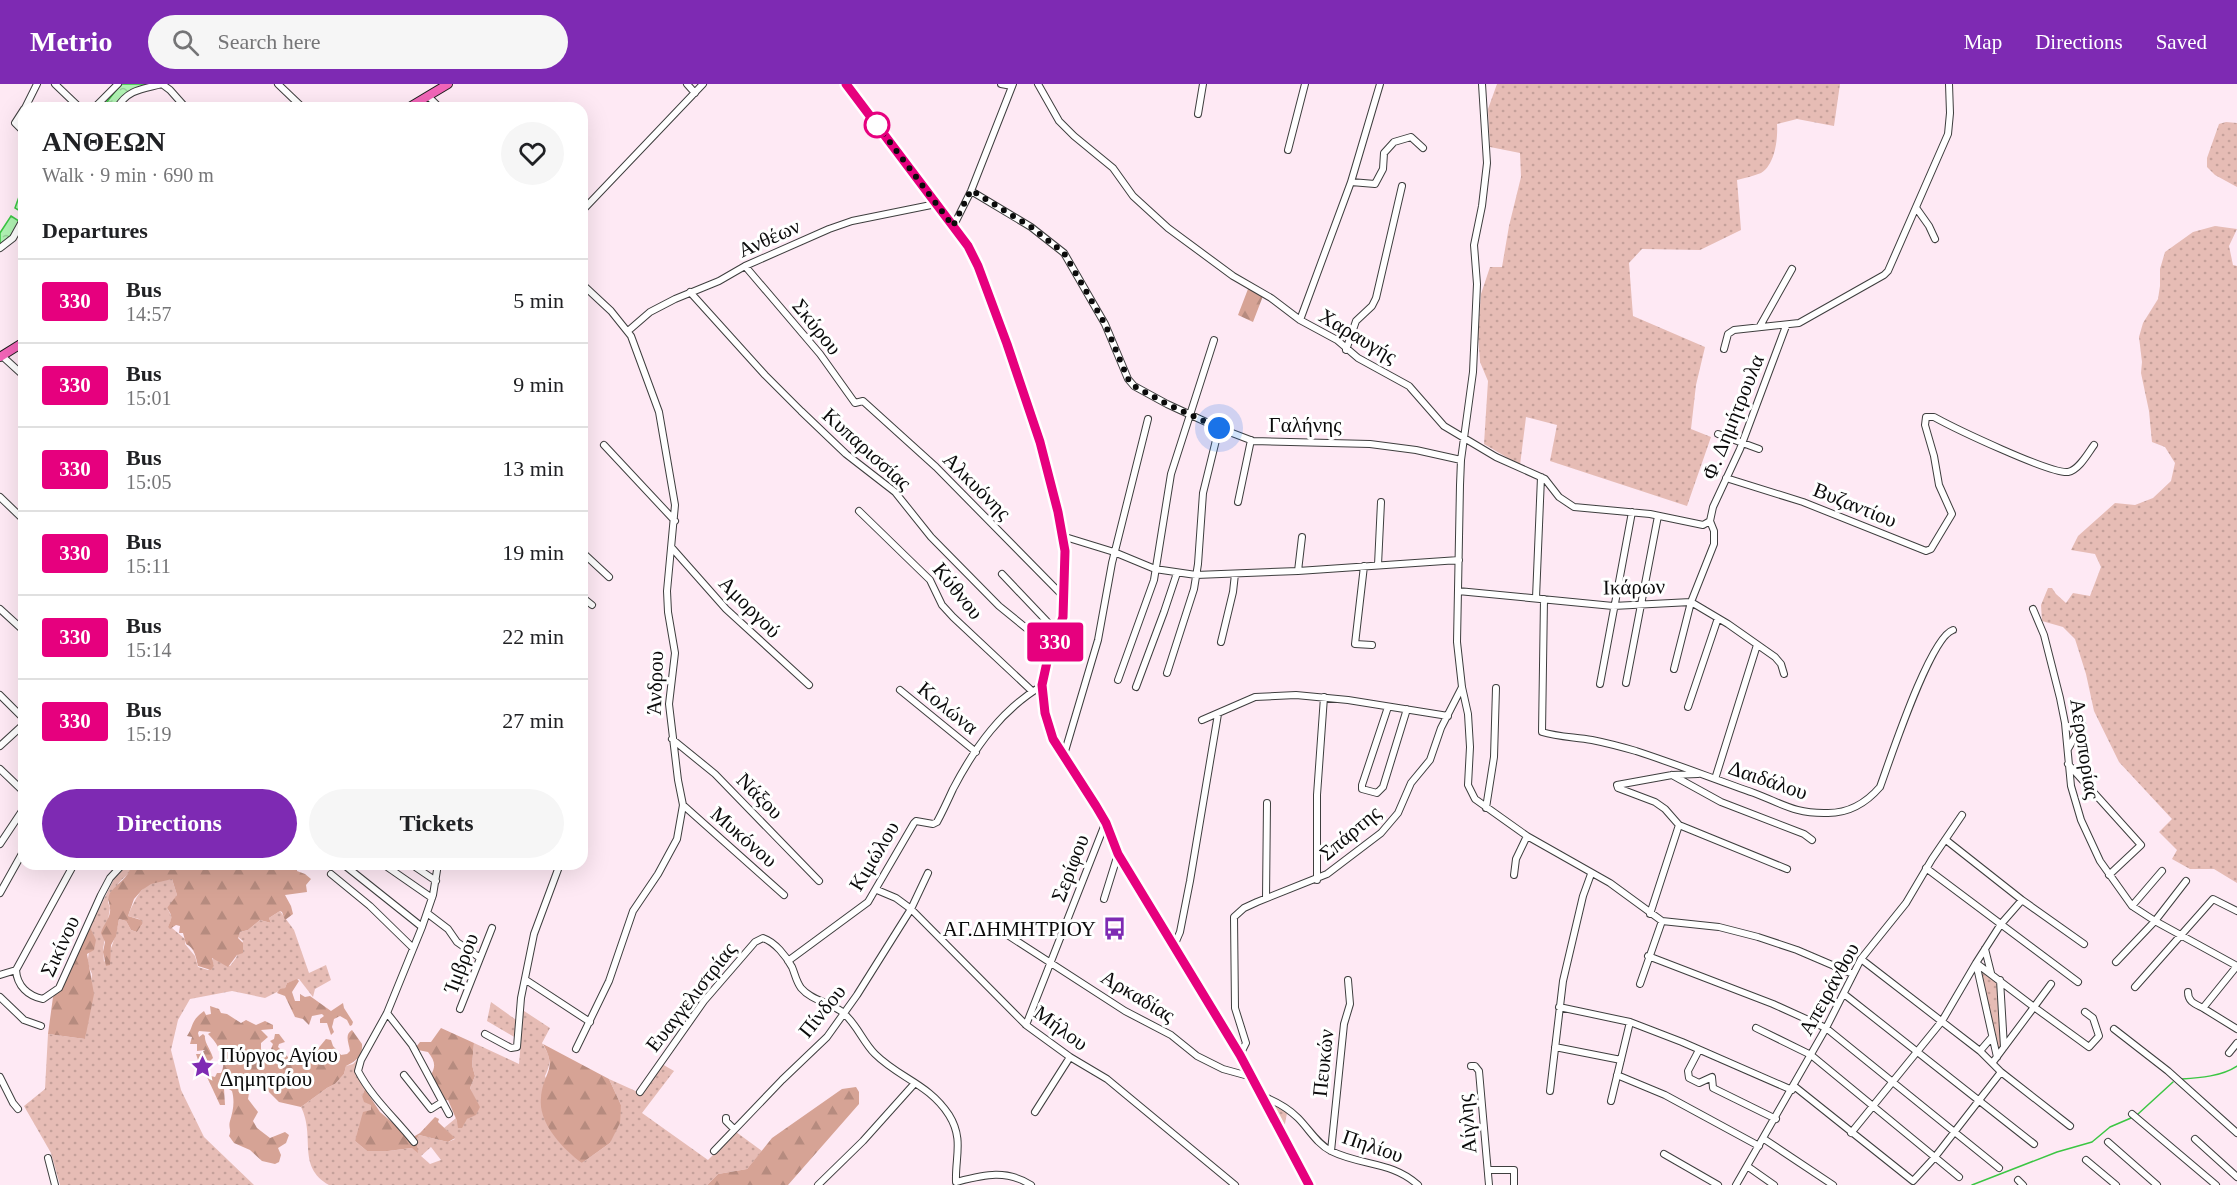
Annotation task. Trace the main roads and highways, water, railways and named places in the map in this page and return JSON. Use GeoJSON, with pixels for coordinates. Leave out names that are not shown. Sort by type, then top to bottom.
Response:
{"type":"FeatureCollection","features":[{"type":"Feature","properties":{"kind":"main road"},"geometry":{"type":"LineString","coordinates":[[418,102],[448,84]]}},
{"type":"Feature","properties":{"kind":"main road"},"geometry":{"type":"LineString","coordinates":[[1,356],[18,346]]}},
{"type":"Feature","properties":{"kind":"water"},"geometry":{"type":"Polygon","coordinates":[[[121,84],[151,84],[144,86],[122,102],[107,102],[121,84]]]}},
{"type":"Feature","properties":{"kind":"water"},"geometry":{"type":"Polygon","coordinates":[[[11,216],[18,220],[16,228],[0,245],[0,233],[11,216]]]}},
{"type":"Feature","properties":{"kind":"waterway"},"geometry":{"type":"LineString","coordinates":[[2182,1079],[2218,1074],[2237,1066]]}},
{"type":"Feature","properties":{"kind":"waterway"},"geometry":{"type":"LineString","coordinates":[[2138,1114],[2173,1082]]}},
{"type":"Feature","properties":{"kind":"waterway"},"geometry":{"type":"LineString","coordinates":[[1972,1185],[2057,1152],[2092,1142],[2110,1127],[2131,1118]]}},
{"type":"Feature","properties":{"kind":"place","name":"ΑΓ.ΔΗΜΗΤΡΙΟΥ"},"geometry":{"type":"Point","coordinates":[1114,929]}},
{"type":"Feature","properties":{"kind":"place","name":"Πύργος Αγίου Δημητρίου"},"geometry":{"type":"Point","coordinates":[202,1067]}}]}
